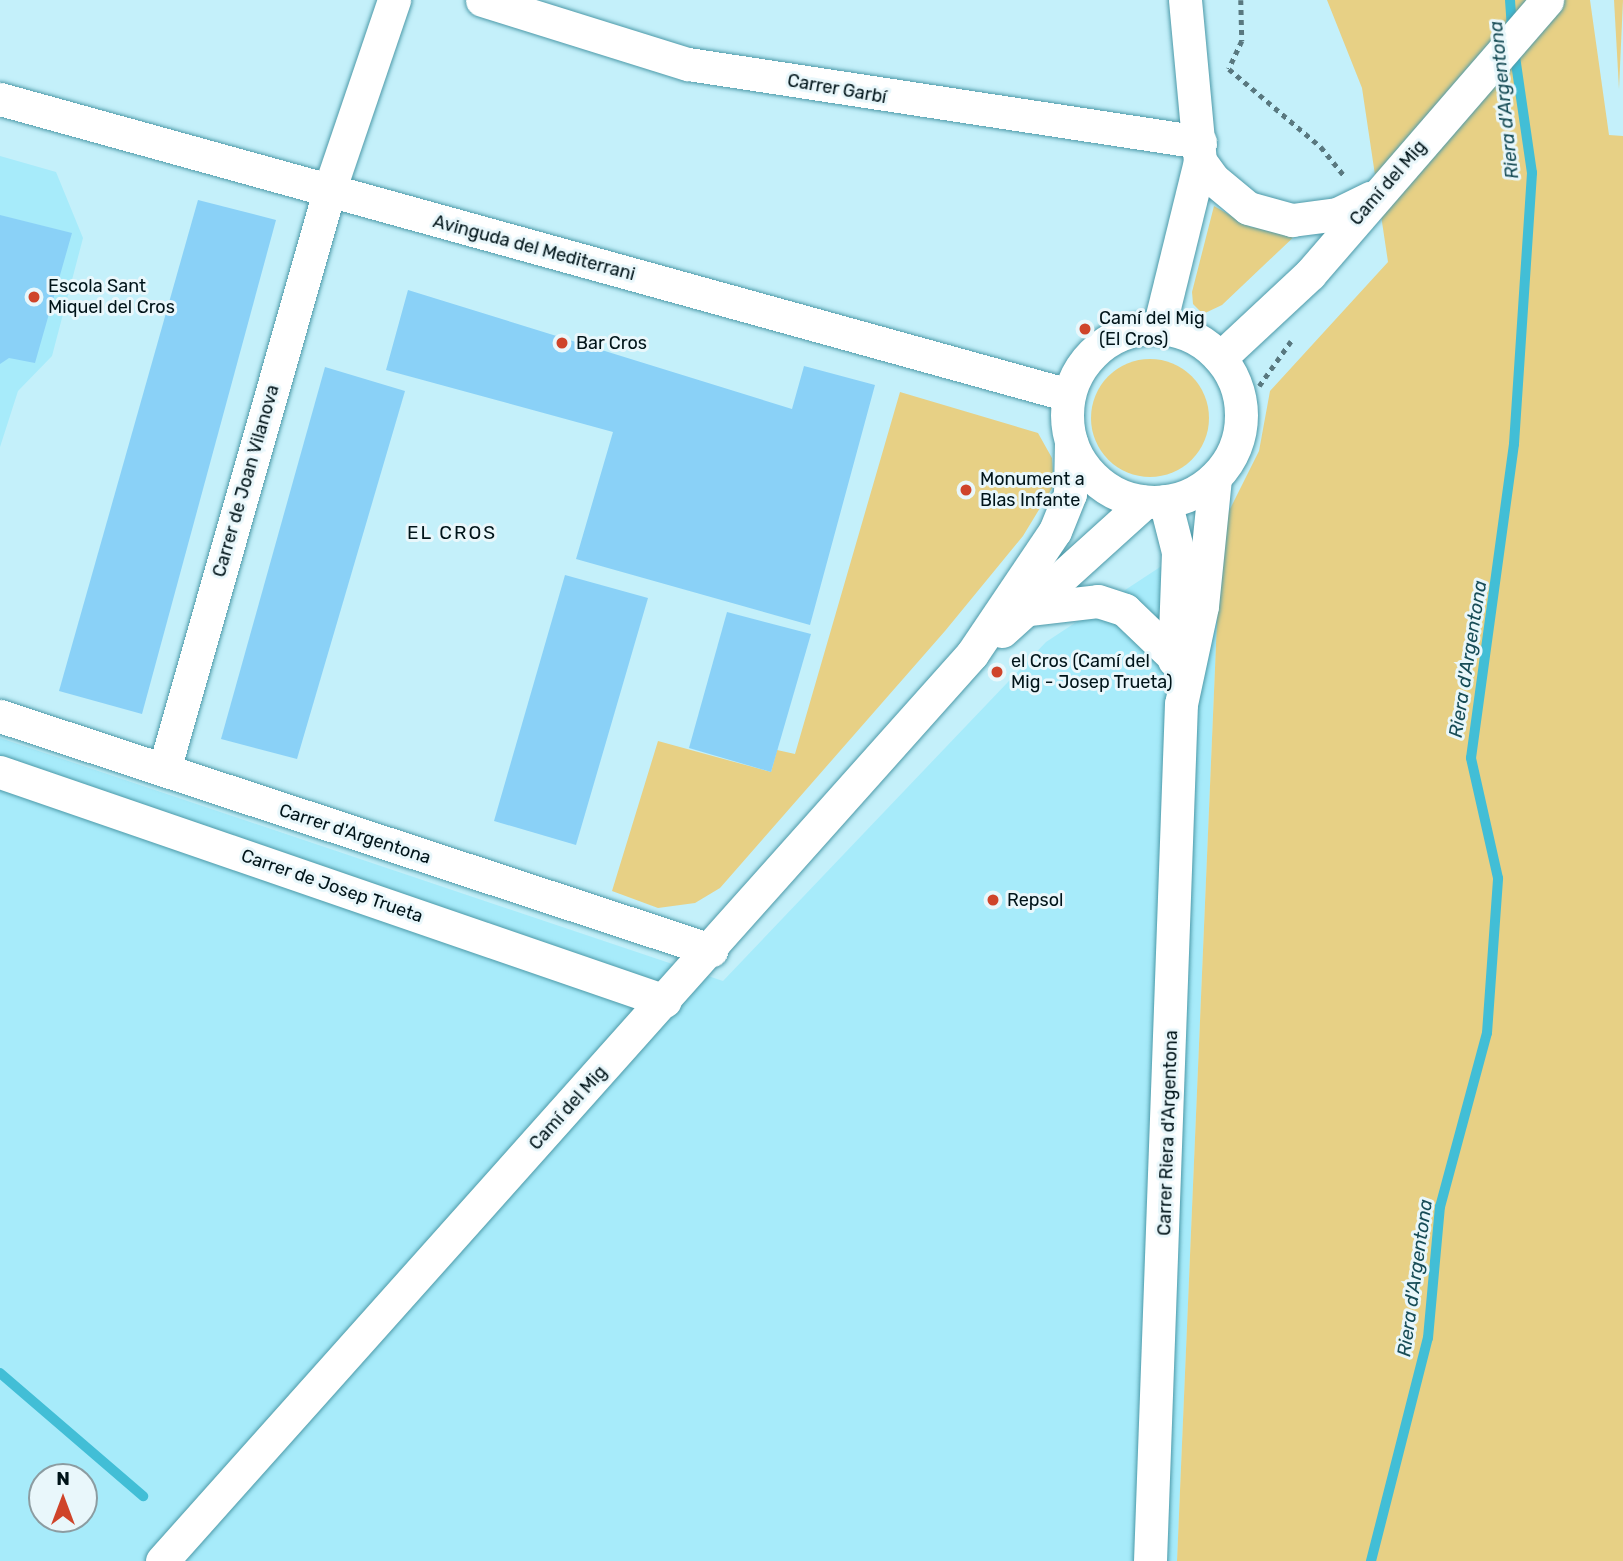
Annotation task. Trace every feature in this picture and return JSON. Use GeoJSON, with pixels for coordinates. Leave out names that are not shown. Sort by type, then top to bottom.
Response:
{"type":"FeatureCollection","features":[{"type":"Feature","properties":{"kind":"street","name":"Carrer de Joan Vilanova"},"geometry":{"type":"LineString","coordinates":[[164,770],[329,191],[394,0]]}},
{"type":"Feature","properties":{"kind":"street","name":"Carrer Garbí"},"geometry":{"type":"LineString","coordinates":[[482,0],[688,64],[1200,152]]}},
{"type":"Feature","properties":{"kind":"street"},"geometry":{"type":"LineString","coordinates":[[1159,328],[1200,152],[1185,0]]}},
{"type":"Feature","properties":{"kind":"street","name":"Camí del Mig"},"geometry":{"type":"LineString","coordinates":[[1220,358],[1310,274],[1546,0]]}},
{"type":"Feature","properties":{"kind":"street","name":"Avinguda del Mediterrani"},"geometry":{"type":"LineString","coordinates":[[0,99],[1069,396]]}},
{"type":"Feature","properties":{"kind":"street"},"geometry":{"type":"LineString","coordinates":[[1200,152],[1229,196],[1292,220],[1337,214],[1381,191]]}},
{"type":"Feature","properties":{"kind":"street"},"geometry":{"type":"LineString","coordinates":[[1159,328],[1193,337],[1220,358],[1234,380],[1240,419],[1231,457],[1215,478],[1155,502],[1113,492],[1087,471],[1071,442],[1069,396],[1097,349],[1115,337],[1159,328]]}},
{"type":"Feature","properties":{"kind":"street","name":"Camí del Mig"},"geometry":{"type":"LineString","coordinates":[[173,1558],[972,654],[1055,531],[1070,494],[1071,442]]}},
{"type":"Feature","properties":{"kind":"street","name":"Carrer Riera d'Argentona"},"geometry":{"type":"LineString","coordinates":[[1150,1561],[1181,704],[1202,606],[1215,478]]}},
{"type":"Feature","properties":{"kind":"street","name":"Camí del Mig"},"geometry":{"type":"LineString","coordinates":[[972,654],[1155,502]]}},
{"type":"Feature","properties":{"kind":"street","name":"Carrer Riera d'Argentona"},"geometry":{"type":"LineString","coordinates":[[1155,502],[1178,552],[1174,657],[1181,704]]}},
{"type":"Feature","properties":{"kind":"street"},"geometry":{"type":"LineString","coordinates":[[1029,609],[1098,601],[1125,610],[1174,657]]}},
{"type":"Feature","properties":{"kind":"street","name":"Carrer d'Argentona"},"geometry":{"type":"LineString","coordinates":[[0,716],[711,950]]}},
{"type":"Feature","properties":{"kind":"street","name":"Carrer de Josep Trueta"},"geometry":{"type":"LineString","coordinates":[[0,772],[665,1000]]}},
{"type":"Feature","properties":{"kind":"path"},"geometry":{"type":"LineString","coordinates":[[1241,0],[1242,41],[1230,69],[1321,147],[1345,176]]}},
{"type":"Feature","properties":{"kind":"shaded area"},"geometry":{"type":"Polygon","coordinates":[[[1327,0],[1590,0],[1609,135],[1623,136],[1623,1561],[1177,1561],[1221,527],[1259,451],[1270,391],[1388,262],[1362,88],[1327,0]]]}},
{"type":"Feature","properties":{"kind":"shaded area"},"geometry":{"type":"Polygon","coordinates":[[[1614,0],[1623,0],[1619,89],[1614,0]]]}},
{"type":"Feature","properties":{"kind":"shaded area","name":"Escola Sant Miquel del Cros"},"geometry":{"type":"Polygon","coordinates":[[[0,156],[56,172],[83,238],[52,356],[18,391],[0,447],[0,156]]]}},
{"type":"Feature","properties":{"kind":"shaded area"},"geometry":{"type":"Polygon","coordinates":[[[1214,206],[1251,227],[1299,232],[1222,305],[1203,314],[1193,304],[1192,292],[1214,206]]]}},
{"type":"Feature","properties":{"kind":"shaded area"},"geometry":{"type":"Polygon","coordinates":[[[1150,359],[1173,363],[1192,376],[1205,395],[1209,418],[1205,441],[1192,460],[1173,473],[1150,477],[1127,473],[1108,460],[1095,441],[1091,418],[1095,395],[1108,376],[1127,363],[1150,359]]]}},
{"type":"Feature","properties":{"kind":"shaded area"},"geometry":{"type":"Polygon","coordinates":[[[900,392],[1038,433],[1052,458],[1054,485],[1023,536],[945,631],[720,888],[695,903],[658,908],[612,891],[658,741],[771,772],[777,750],[795,754],[900,392]]]}},
{"type":"Feature","properties":{"kind":"shaded area"},"geometry":{"type":"Polygon","coordinates":[[[1221,527],[1177,1561],[0,1561],[0,738],[723,981],[1046,642],[1221,527]]]}},
{"type":"Feature","properties":{"kind":"building"},"geometry":{"type":"Polygon","coordinates":[[[198,200],[276,220],[142,714],[59,691],[198,200]]]}},
{"type":"Feature","properties":{"kind":"building"},"geometry":{"type":"Polygon","coordinates":[[[0,215],[72,233],[35,363],[9,358],[0,364],[0,215]]]}},
{"type":"Feature","properties":{"kind":"building"},"geometry":{"type":"Polygon","coordinates":[[[408,290],[792,409],[804,366],[875,385],[810,625],[576,559],[613,432],[386,370],[408,290]]]}},
{"type":"Feature","properties":{"kind":"building"},"geometry":{"type":"Polygon","coordinates":[[[325,367],[405,391],[297,759],[221,739],[325,367]]]}},
{"type":"Feature","properties":{"kind":"building"},"geometry":{"type":"Polygon","coordinates":[[[565,575],[648,598],[576,845],[494,821],[565,575]]]}},
{"type":"Feature","properties":{"kind":"building"},"geometry":{"type":"Polygon","coordinates":[[[727,612],[811,634],[771,772],[689,748],[727,612]]]}},
{"type":"Feature","properties":{"kind":"waterway","name":"Riera d'Argentona"},"geometry":{"type":"LineString","coordinates":[[1510,0],[1512,27]]}},
{"type":"Feature","properties":{"kind":"waterway","name":"Riera d'Argentona"},"geometry":{"type":"LineString","coordinates":[[1371,1561],[1428,1338],[1440,1207],[1487,1033],[1498,878],[1471,758],[1514,444],[1532,173],[1514,49]]}},
{"type":"Feature","properties":{"kind":"waterway"},"geometry":{"type":"LineString","coordinates":[[0,1373],[143,1496]]}},
{"type":"Feature","properties":{"kind":"place","name":"Escola Sant Miquel del Cros"},"geometry":{"type":"Point","coordinates":[34,297]}},
{"type":"Feature","properties":{"kind":"place","name":"Camí del Mig (El Cros)"},"geometry":{"type":"Point","coordinates":[1085,329]}},
{"type":"Feature","properties":{"kind":"place","name":"Bar Cros"},"geometry":{"type":"Point","coordinates":[562,343]}},
{"type":"Feature","properties":{"kind":"place","name":"Monument a Blas Infante"},"geometry":{"type":"Point","coordinates":[966,490]}},
{"type":"Feature","properties":{"kind":"place","name":"el Cros (Camí del Mig - Josep Trueta)"},"geometry":{"type":"Point","coordinates":[997,672]}},
{"type":"Feature","properties":{"kind":"place","name":"Repsol"},"geometry":{"type":"Point","coordinates":[993,900]}},
{"type":"Feature","properties":{"kind":"district","name":"EL CROS"},"geometry":{"type":"Point","coordinates":[452,533]}}]}
